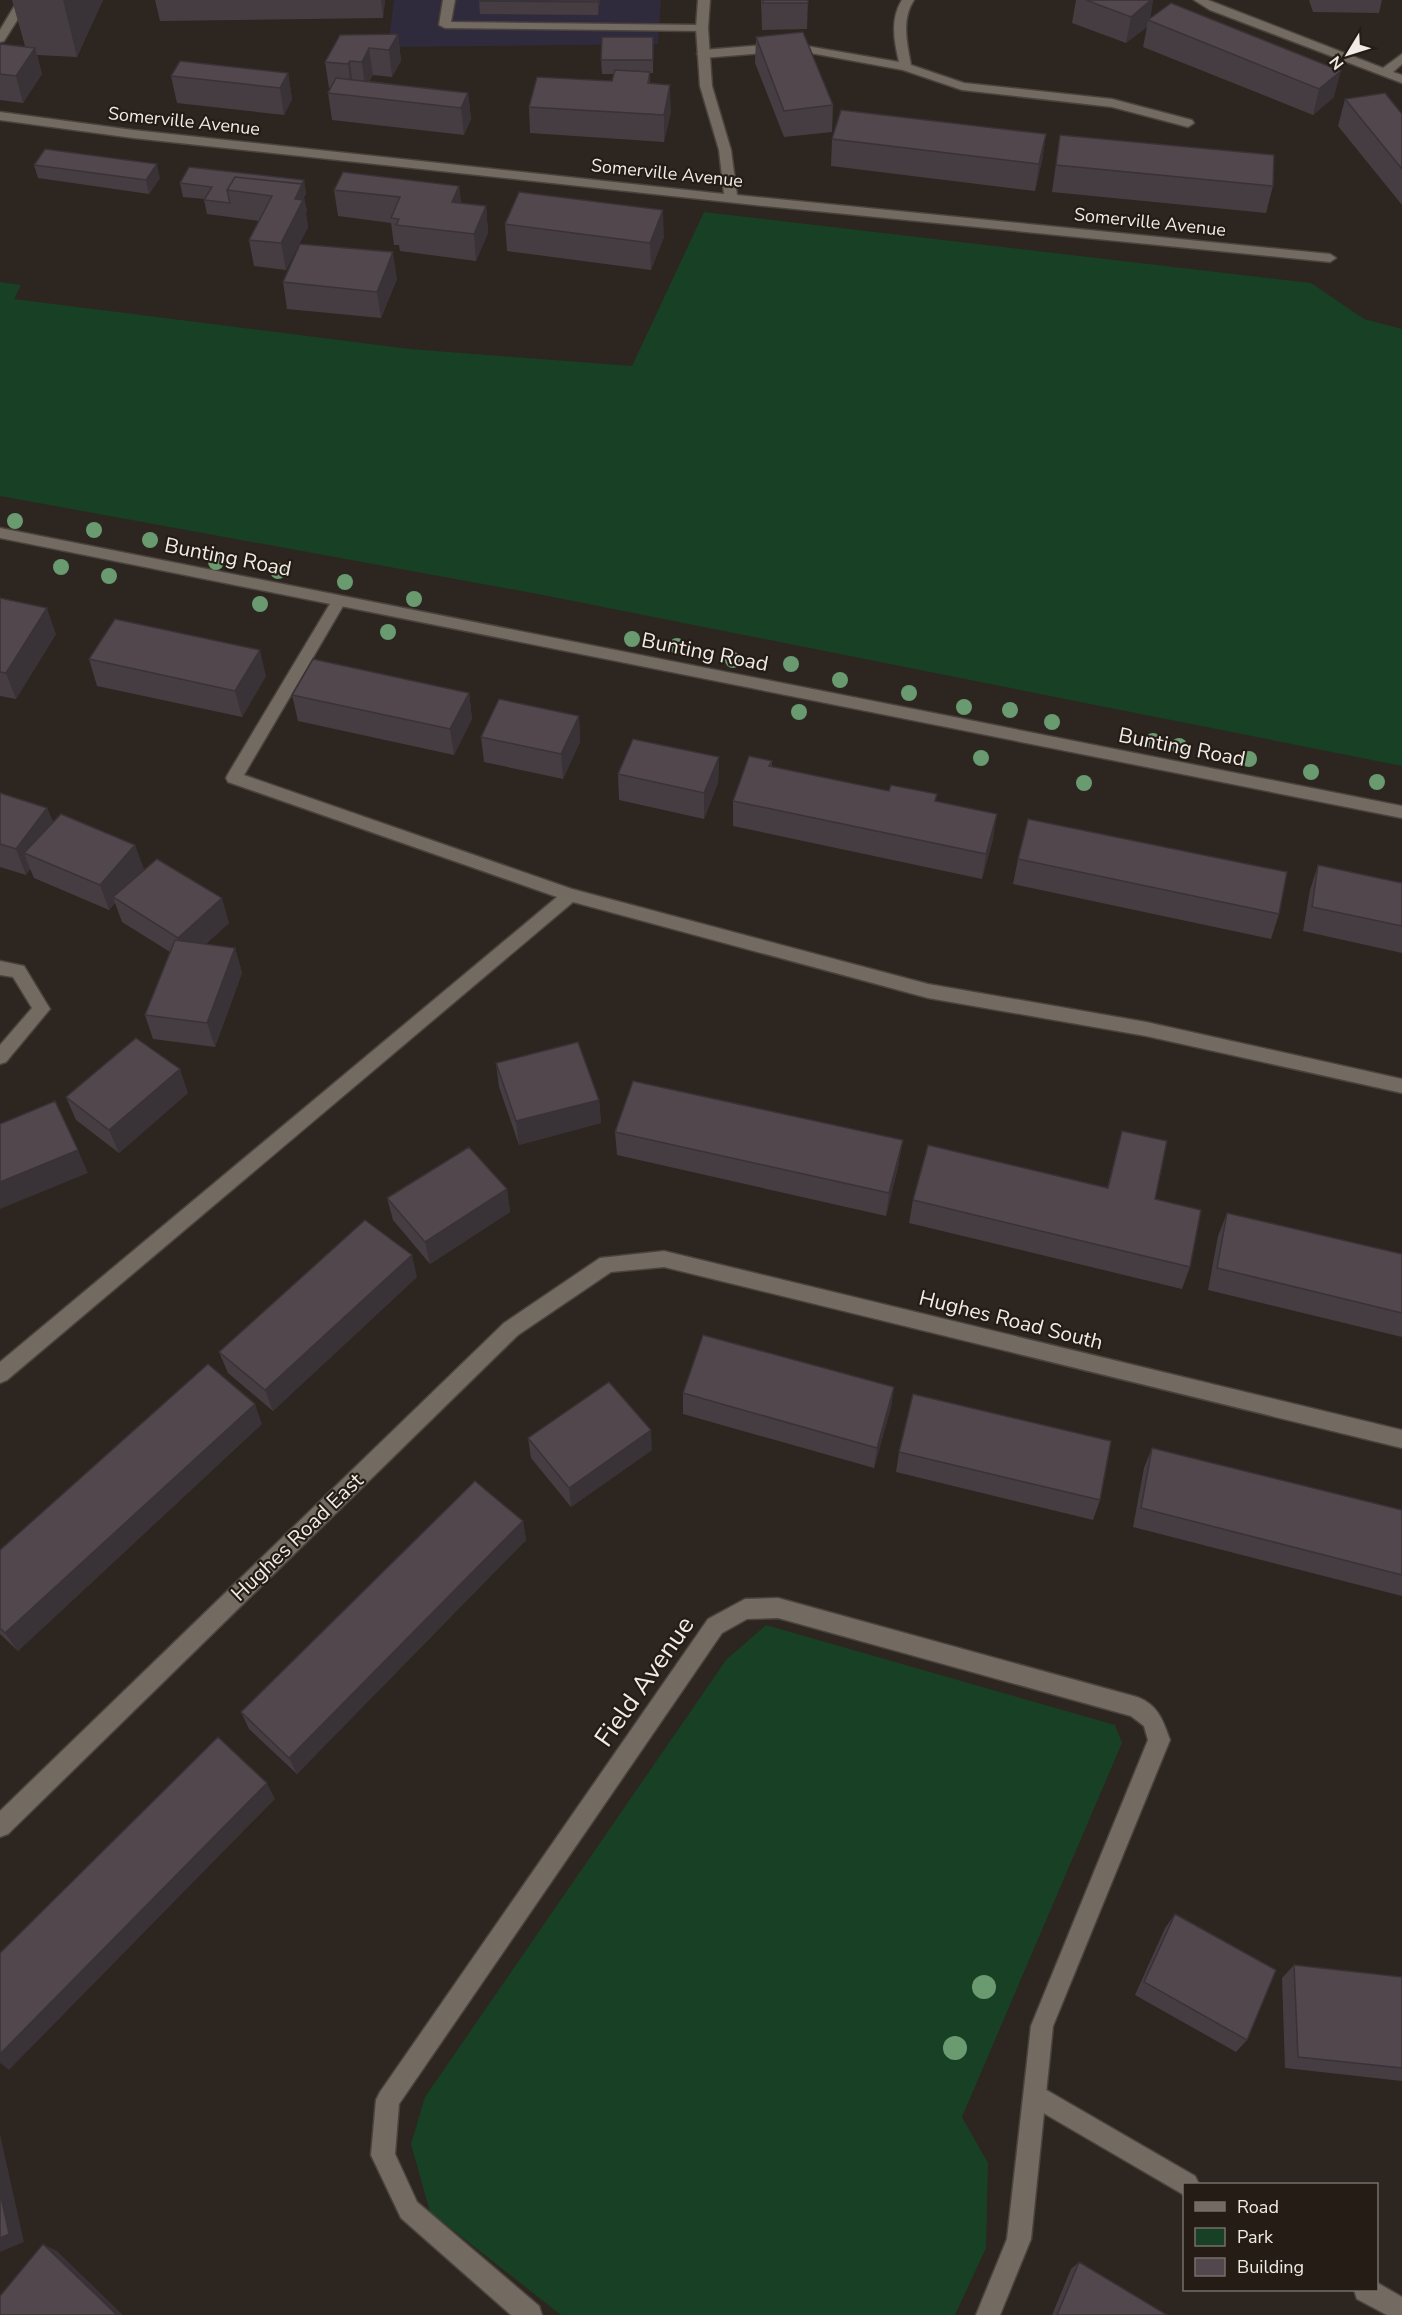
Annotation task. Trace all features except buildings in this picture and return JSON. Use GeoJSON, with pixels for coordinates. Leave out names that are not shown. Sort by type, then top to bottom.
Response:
{"type":"FeatureCollection","features":[{"type":"Feature","properties":{"kind":"street"},"geometry":{"type":"LineString","coordinates":[[0,39],[24,0]]}},
{"type":"Feature","properties":{"kind":"street"},"geometry":{"type":"LineString","coordinates":[[449,0],[445,25],[702,28]]}},
{"type":"Feature","properties":{"kind":"street"},"geometry":{"type":"LineString","coordinates":[[704,0],[702,28],[706,86],[725,150],[731,198]]}},
{"type":"Feature","properties":{"kind":"street"},"geometry":{"type":"LineString","coordinates":[[906,67],[899,36],[903,5],[908,0]]}},
{"type":"Feature","properties":{"kind":"street"},"geometry":{"type":"LineString","coordinates":[[1200,0],[1214,8],[1387,71],[1402,79]]}},
{"type":"Feature","properties":{"kind":"street"},"geometry":{"type":"LineString","coordinates":[[704,54],[789,47],[816,50],[906,67],[962,86],[1112,104],[1188,123]]}},
{"type":"Feature","properties":{"kind":"street"},"geometry":{"type":"LineString","coordinates":[[1387,71],[1402,58]]}},
{"type":"Feature","properties":{"kind":"street","name":"Somerville Avenue"},"geometry":{"type":"LineString","coordinates":[[0,116],[133,134],[731,198],[1330,258]]}},
{"type":"Feature","properties":{"kind":"street","name":"Bunting Road"},"geometry":{"type":"LineString","coordinates":[[0,533],[1402,812]]}},
{"type":"Feature","properties":{"kind":"street"},"geometry":{"type":"LineString","coordinates":[[339,601],[234,778],[570,895],[928,991],[1146,1029],[1402,1086]]}},
{"type":"Feature","properties":{"kind":"street"},"geometry":{"type":"LineString","coordinates":[[0,1374],[570,895]]}},
{"type":"Feature","properties":{"kind":"street"},"geometry":{"type":"LineString","coordinates":[[0,968],[18,971],[41,1009],[0,1057]]}},
{"type":"Feature","properties":{"kind":"street","name":"Hughes Road South"},"geometry":{"type":"LineString","coordinates":[[607,1264],[664,1259],[1402,1439]]}},
{"type":"Feature","properties":{"kind":"street","name":"Hughes Road East"},"geometry":{"type":"LineString","coordinates":[[0,1826],[511,1329],[607,1264]]}},
{"type":"Feature","properties":{"kind":"street","name":"Field Avenue"},"geometry":{"type":"LineString","coordinates":[[530,2315],[410,2210],[383,2155],[388,2100],[715,1626],[745,1609],[778,1608],[1137,1707],[1153,1720],[1159,1740],[1042,2026],[1019,2239],[988,2315]]}},
{"type":"Feature","properties":{"kind":"street"},"geometry":{"type":"LineString","coordinates":[[1036,2096],[1185,2183]]}},
{"type":"Feature","properties":{"kind":"street"},"geometry":{"type":"LineString","coordinates":[[1369,2291],[1402,2310]]}},
{"type":"Feature","properties":{"kind":"shaded area"},"geometry":{"type":"Polygon","coordinates":[[[394,0],[661,0],[658,44],[388,47],[394,0]]]}},
{"type":"Feature","properties":{"kind":"green space"},"geometry":{"type":"Polygon","coordinates":[[[704,212],[1311,283],[1364,319],[1402,329],[1402,766],[543,595],[0,496],[0,282],[21,285],[14,299],[410,349],[632,366],[704,212]]]}},
{"type":"Feature","properties":{"kind":"green space"},"geometry":{"type":"Polygon","coordinates":[[[766,1625],[1115,1725],[1122,1743],[962,2117],[988,2163],[986,2248],[955,2315],[561,2315],[430,2212],[411,2144],[425,2097],[726,1660],[766,1625]]]}}]}
